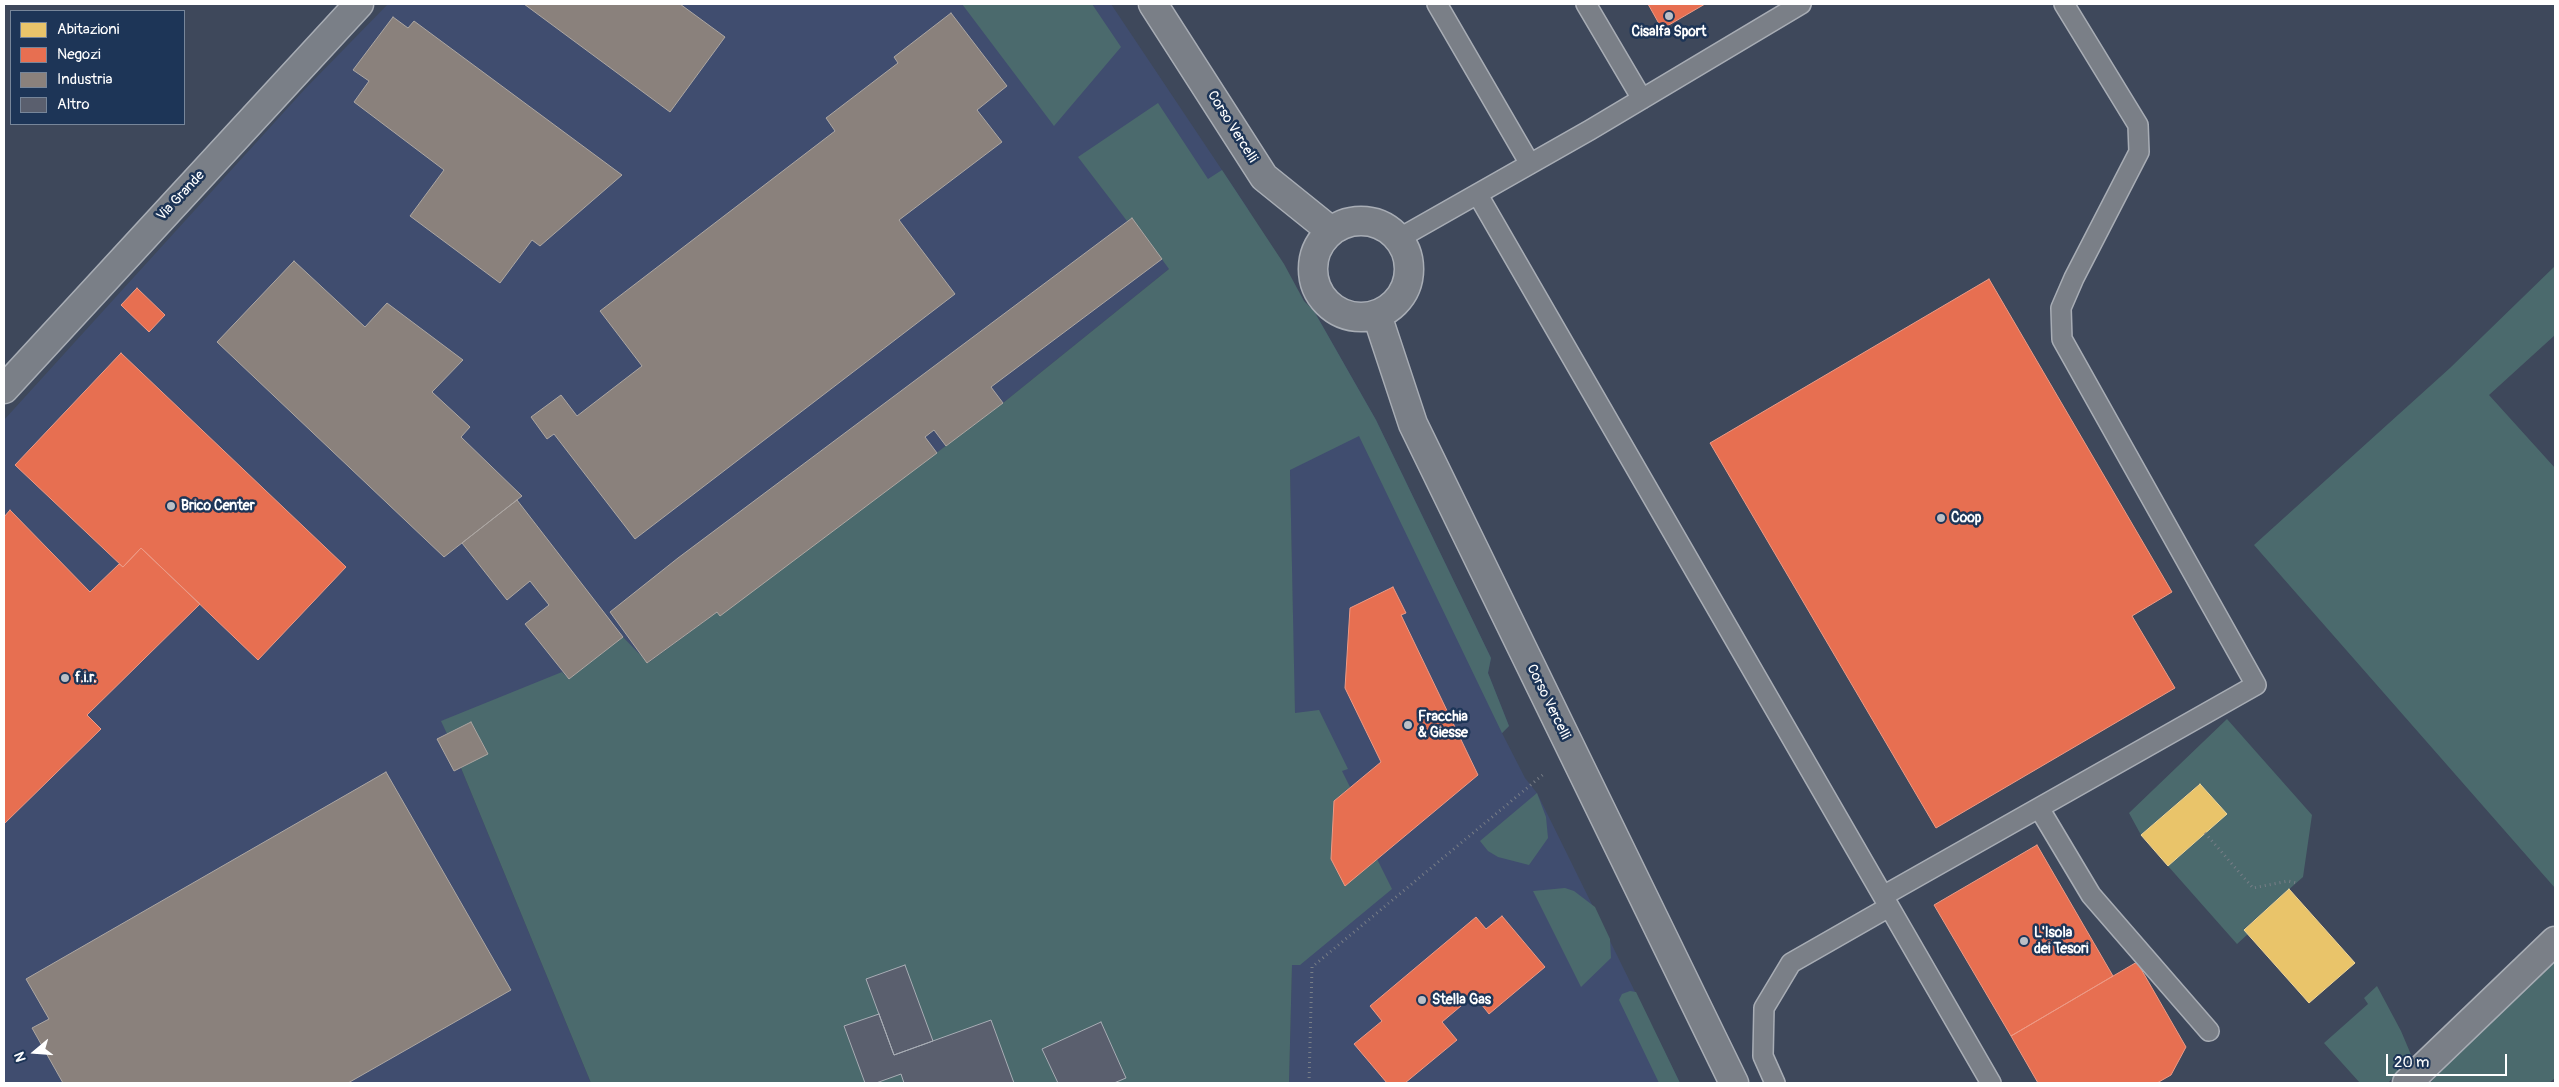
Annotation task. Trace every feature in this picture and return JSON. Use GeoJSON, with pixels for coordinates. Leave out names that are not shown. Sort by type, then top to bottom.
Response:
{"type":"FeatureCollection","features":[{"type":"Feature","properties":{"kind":"main road","name":"Via Grande"},"geometry":{"type":"LineString","coordinates":[[4,389],[359,4]]}},
{"type":"Feature","properties":{"kind":"main road","name":"Corso Vercelli"},"geometry":{"type":"LineString","coordinates":[[1154,4],[1264,177],[1331,231]]}},
{"type":"Feature","properties":{"kind":"main road"},"geometry":{"type":"LineString","coordinates":[[1367,222],[1384,227],[1398,239],[1407,255],[1409,273],[1404,291],[1392,306],[1377,315],[1362,318],[1347,316],[1333,308],[1322,298],[1315,284],[1312,269],[1318,248],[1331,231],[1348,223],[1367,222]]}},
{"type":"Feature","properties":{"kind":"main road","name":"Corso Vercelli"},"geometry":{"type":"LineString","coordinates":[[1377,315],[1413,424],[1734,1083]]}},
{"type":"Feature","properties":{"kind":"main road"},"geometry":{"type":"LineString","coordinates":[[2407,1083],[2555,941]]}},
{"type":"Feature","properties":{"kind":"lane"},"geometry":{"type":"LineString","coordinates":[[1437,4],[1530,164]]}},
{"type":"Feature","properties":{"kind":"lane"},"geometry":{"type":"LineString","coordinates":[[1586,4],[1642,99]]}},
{"type":"Feature","properties":{"kind":"lane"},"geometry":{"type":"LineString","coordinates":[[1398,239],[1478,195],[1801,4]]}},
{"type":"Feature","properties":{"kind":"lane"},"geometry":{"type":"LineString","coordinates":[[1775,1083],[1763,1056],[1764,1008],[1791,963],[2039,808],[2256,685],[2062,339],[2062,308],[2074,278],[2138,152],[2138,125],[2064,4]]}},
{"type":"Feature","properties":{"kind":"lane"},"geometry":{"type":"LineString","coordinates":[[1478,195],[1991,1083]]}},
{"type":"Feature","properties":{"kind":"lane"},"geometry":{"type":"LineString","coordinates":[[2039,808],[2091,895],[2209,1031]]}},
{"type":"Feature","properties":{"kind":"path"},"geometry":{"type":"LineString","coordinates":[[1309,1083],[1312,967],[1572,751]]}},
{"type":"Feature","properties":{"kind":"path"},"geometry":{"type":"LineString","coordinates":[[2205,833],[2253,888],[2288,881],[2297,883]]}},
{"type":"Feature","properties":{"kind":"shaded area"},"geometry":{"type":"Polygon","coordinates":[[[388,4],[1111,4],[1248,209],[1169,269],[1003,403],[720,616],[717,612],[647,663],[623,637],[569,679],[442,721],[447,734],[437,739],[454,771],[461,768],[591,1083],[4,1083],[4,420],[304,90],[388,4]]]}},
{"type":"Feature","properties":{"kind":"shaded area"},"geometry":{"type":"Polygon","coordinates":[[[1314,311],[1376,420],[1491,658],[1488,673],[1509,726],[1502,733],[1525,778],[1537,793],[1680,1083],[1289,1083],[1292,965],[1299,965],[1290,469],[1314,311]]]}},
{"type":"Feature","properties":{"kind":"green space"},"geometry":{"type":"Polygon","coordinates":[[[962,4],[1092,4],[1121,47],[1054,126],[962,4]]]}},
{"type":"Feature","properties":{"kind":"green space"},"geometry":{"type":"Polygon","coordinates":[[[1158,103],[1208,179],[1222,170],[1284,264],[1304,301],[1314,311],[1376,420],[1491,658],[1488,673],[1509,726],[1502,733],[1359,436],[1290,470],[1295,713],[1319,710],[1348,769],[1342,771],[1350,787],[1334,801],[1377,859],[1392,889],[1300,965],[1292,965],[1289,1083],[591,1083],[461,768],[487,753],[471,722],[447,734],[441,721],[562,672],[569,679],[623,637],[648,663],[717,612],[720,615],[1003,403],[1169,269],[1132,218],[1127,221],[1078,157],[1158,103]]]}},
{"type":"Feature","properties":{"kind":"green space"},"geometry":{"type":"Polygon","coordinates":[[[2555,266],[2555,335],[2489,395],[2555,468],[2555,888],[2254,545],[2450,368],[2555,266]]]}},
{"type":"Feature","properties":{"kind":"green space"},"geometry":{"type":"Polygon","coordinates":[[[2227,719],[2312,815],[2303,877],[2244,929],[2248,934],[2237,944],[2168,866],[2226,814],[2199,784],[2141,835],[2129,813],[2227,719]]]}},
{"type":"Feature","properties":{"kind":"green space"},"geometry":{"type":"Polygon","coordinates":[[[1537,793],[1546,817],[1548,838],[1529,865],[1498,857],[1488,851],[1480,841],[1537,793]]]}},
{"type":"Feature","properties":{"kind":"green space"},"geometry":{"type":"Polygon","coordinates":[[[1565,888],[1574,891],[1595,907],[1610,939],[1611,958],[1581,987],[1533,891],[1565,888]]]}},
{"type":"Feature","properties":{"kind":"green space"},"geometry":{"type":"Polygon","coordinates":[[[2555,953],[2555,1078],[2549,1083],[2430,1083],[2555,953]]]}},
{"type":"Feature","properties":{"kind":"green space"},"geometry":{"type":"Polygon","coordinates":[[[2377,986],[2401,1031],[2412,1057],[2388,1083],[2360,1083],[2324,1043],[2368,1004],[2364,998],[2377,986]]]}},
{"type":"Feature","properties":{"kind":"green space"},"geometry":{"type":"Polygon","coordinates":[[[1630,991],[1636,992],[1680,1083],[1659,1083],[1619,1000],[1622,994],[1630,991]]]}},
{"type":"Feature","properties":{"kind":"building: Abitazioni"},"geometry":{"type":"Polygon","coordinates":[[[2200,784],[2227,814],[2168,866],[2141,835],[2200,784]]]}},
{"type":"Feature","properties":{"kind":"building: Abitazioni"},"geometry":{"type":"Polygon","coordinates":[[[2289,889],[2355,963],[2309,1003],[2244,930],[2289,889]]]}},
{"type":"Feature","properties":{"kind":"building: Negozi","name":"Cisalfa Sport"},"geometry":{"type":"Polygon","coordinates":[[[1648,4],[1705,4],[1662,29],[1648,4]]]}},
{"type":"Feature","properties":{"kind":"building: Negozi","name":"Coop"},"geometry":{"type":"Polygon","coordinates":[[[1989,279],[2172,592],[2132,616],[2175,688],[1936,828],[1710,443],[1989,279]]]}},
{"type":"Feature","properties":{"kind":"building: Negozi"},"geometry":{"type":"Polygon","coordinates":[[[137,288],[165,315],[149,332],[121,305],[137,288]]]}},
{"type":"Feature","properties":{"kind":"building: Negozi","name":"Brico Center"},"geometry":{"type":"Polygon","coordinates":[[[121,353],[346,567],[258,660],[141,548],[123,567],[15,465],[121,353]]]}},
{"type":"Feature","properties":{"kind":"building: Negozi","name":"f.i.r."},"geometry":{"type":"Polygon","coordinates":[[[10,510],[90,592],[119,564],[123,567],[141,548],[200,604],[87,715],[101,729],[4,824],[4,517],[10,510]]]}},
{"type":"Feature","properties":{"kind":"building: Negozi","name":"Fracchia & Giesse"},"geometry":{"type":"Polygon","coordinates":[[[1393,587],[1406,613],[1401,615],[1478,775],[1345,886],[1331,859],[1334,801],[1381,762],[1345,688],[1350,608],[1393,587]]]}},
{"type":"Feature","properties":{"kind":"building: Negozi","name":"L'Isola dei Tesori"},"geometry":{"type":"Polygon","coordinates":[[[2037,845],[2113,976],[2011,1036],[1934,905],[2037,845]]]}},
{"type":"Feature","properties":{"kind":"building: Negozi","name":"Stella Gas"},"geometry":{"type":"Polygon","coordinates":[[[1502,916],[1545,967],[1489,1014],[1474,995],[1442,1022],[1457,1040],[1405,1083],[1387,1083],[1354,1044],[1382,1021],[1370,1006],[1476,917],[1486,929],[1502,916]]]}},
{"type":"Feature","properties":{"kind":"building: Negozi"},"geometry":{"type":"Polygon","coordinates":[[[2137,962],[2186,1047],[2171,1075],[2157,1083],[2038,1083],[2011,1036],[2137,962]]]}},
{"type":"Feature","properties":{"kind":"building: Industria"},"geometry":{"type":"Polygon","coordinates":[[[524,4],[680,4],[725,37],[670,112],[524,4]]]}},
{"type":"Feature","properties":{"kind":"building: Industria"},"geometry":{"type":"Polygon","coordinates":[[[951,13],[1007,86],[977,110],[1002,142],[899,220],[955,294],[635,539],[554,434],[547,439],[531,417],[561,395],[577,416],[642,366],[600,311],[835,131],[826,118],[898,63],[894,57],[951,13]]]}},
{"type":"Feature","properties":{"kind":"building: Industria"},"geometry":{"type":"Polygon","coordinates":[[[393,17],[408,28],[414,21],[622,175],[540,246],[532,240],[500,283],[410,216],[444,170],[354,102],[369,81],[353,70],[393,17]]]}},
{"type":"Feature","properties":{"kind":"building: Industria"},"geometry":{"type":"Polygon","coordinates":[[[1132,218],[1162,259],[991,387],[1003,403],[946,446],[934,430],[925,437],[937,453],[720,616],[717,612],[647,663],[610,612],[678,558],[1132,218]]]}},
{"type":"Feature","properties":{"kind":"building: Industria"},"geometry":{"type":"Polygon","coordinates":[[[294,261],[365,327],[387,303],[463,360],[432,392],[470,427],[461,437],[522,496],[444,557],[217,342],[294,261]]]}},
{"type":"Feature","properties":{"kind":"building: Industria"},"geometry":{"type":"Polygon","coordinates":[[[517,500],[623,637],[569,679],[525,624],[549,605],[530,581],[507,600],[462,543],[517,500]]]}},
{"type":"Feature","properties":{"kind":"building: Industria"},"geometry":{"type":"Polygon","coordinates":[[[471,722],[488,754],[454,771],[437,739],[471,722]]]}},
{"type":"Feature","properties":{"kind":"building: Industria"},"geometry":{"type":"Polygon","coordinates":[[[386,772],[511,990],[348,1083],[63,1083],[32,1028],[49,1019],[26,979],[386,772]]]}},
{"type":"Feature","properties":{"kind":"building: Altro"},"geometry":{"type":"Polygon","coordinates":[[[905,965],[933,1041],[894,1055],[866,979],[905,965]]]}},
{"type":"Feature","properties":{"kind":"building: Altro"},"geometry":{"type":"Polygon","coordinates":[[[879,1014],[894,1055],[991,1020],[1014,1083],[904,1083],[901,1074],[876,1083],[865,1083],[844,1026],[879,1014]]]}},
{"type":"Feature","properties":{"kind":"building: Altro"},"geometry":{"type":"Polygon","coordinates":[[[1101,1022],[1126,1078],[1114,1083],[1058,1083],[1042,1049],[1101,1022]]]}},
{"type":"Feature","properties":{"kind":"place","name":"Cisalfa Sport"},"geometry":{"type":"Point","coordinates":[1669,16]}},
{"type":"Feature","properties":{"kind":"place","name":"Brico Center"},"geometry":{"type":"Point","coordinates":[171,506]}},
{"type":"Feature","properties":{"kind":"place","name":"Coop"},"geometry":{"type":"Point","coordinates":[1941,518]}},
{"type":"Feature","properties":{"kind":"place","name":"f.i.r."},"geometry":{"type":"Point","coordinates":[65,678]}},
{"type":"Feature","properties":{"kind":"place","name":"Fracchia & Giesse"},"geometry":{"type":"Point","coordinates":[1408,725]}},
{"type":"Feature","properties":{"kind":"place","name":"L'Isola dei Tesori"},"geometry":{"type":"Point","coordinates":[2024,941]}},
{"type":"Feature","properties":{"kind":"place","name":"Stella Gas"},"geometry":{"type":"Point","coordinates":[1422,1000]}}]}
